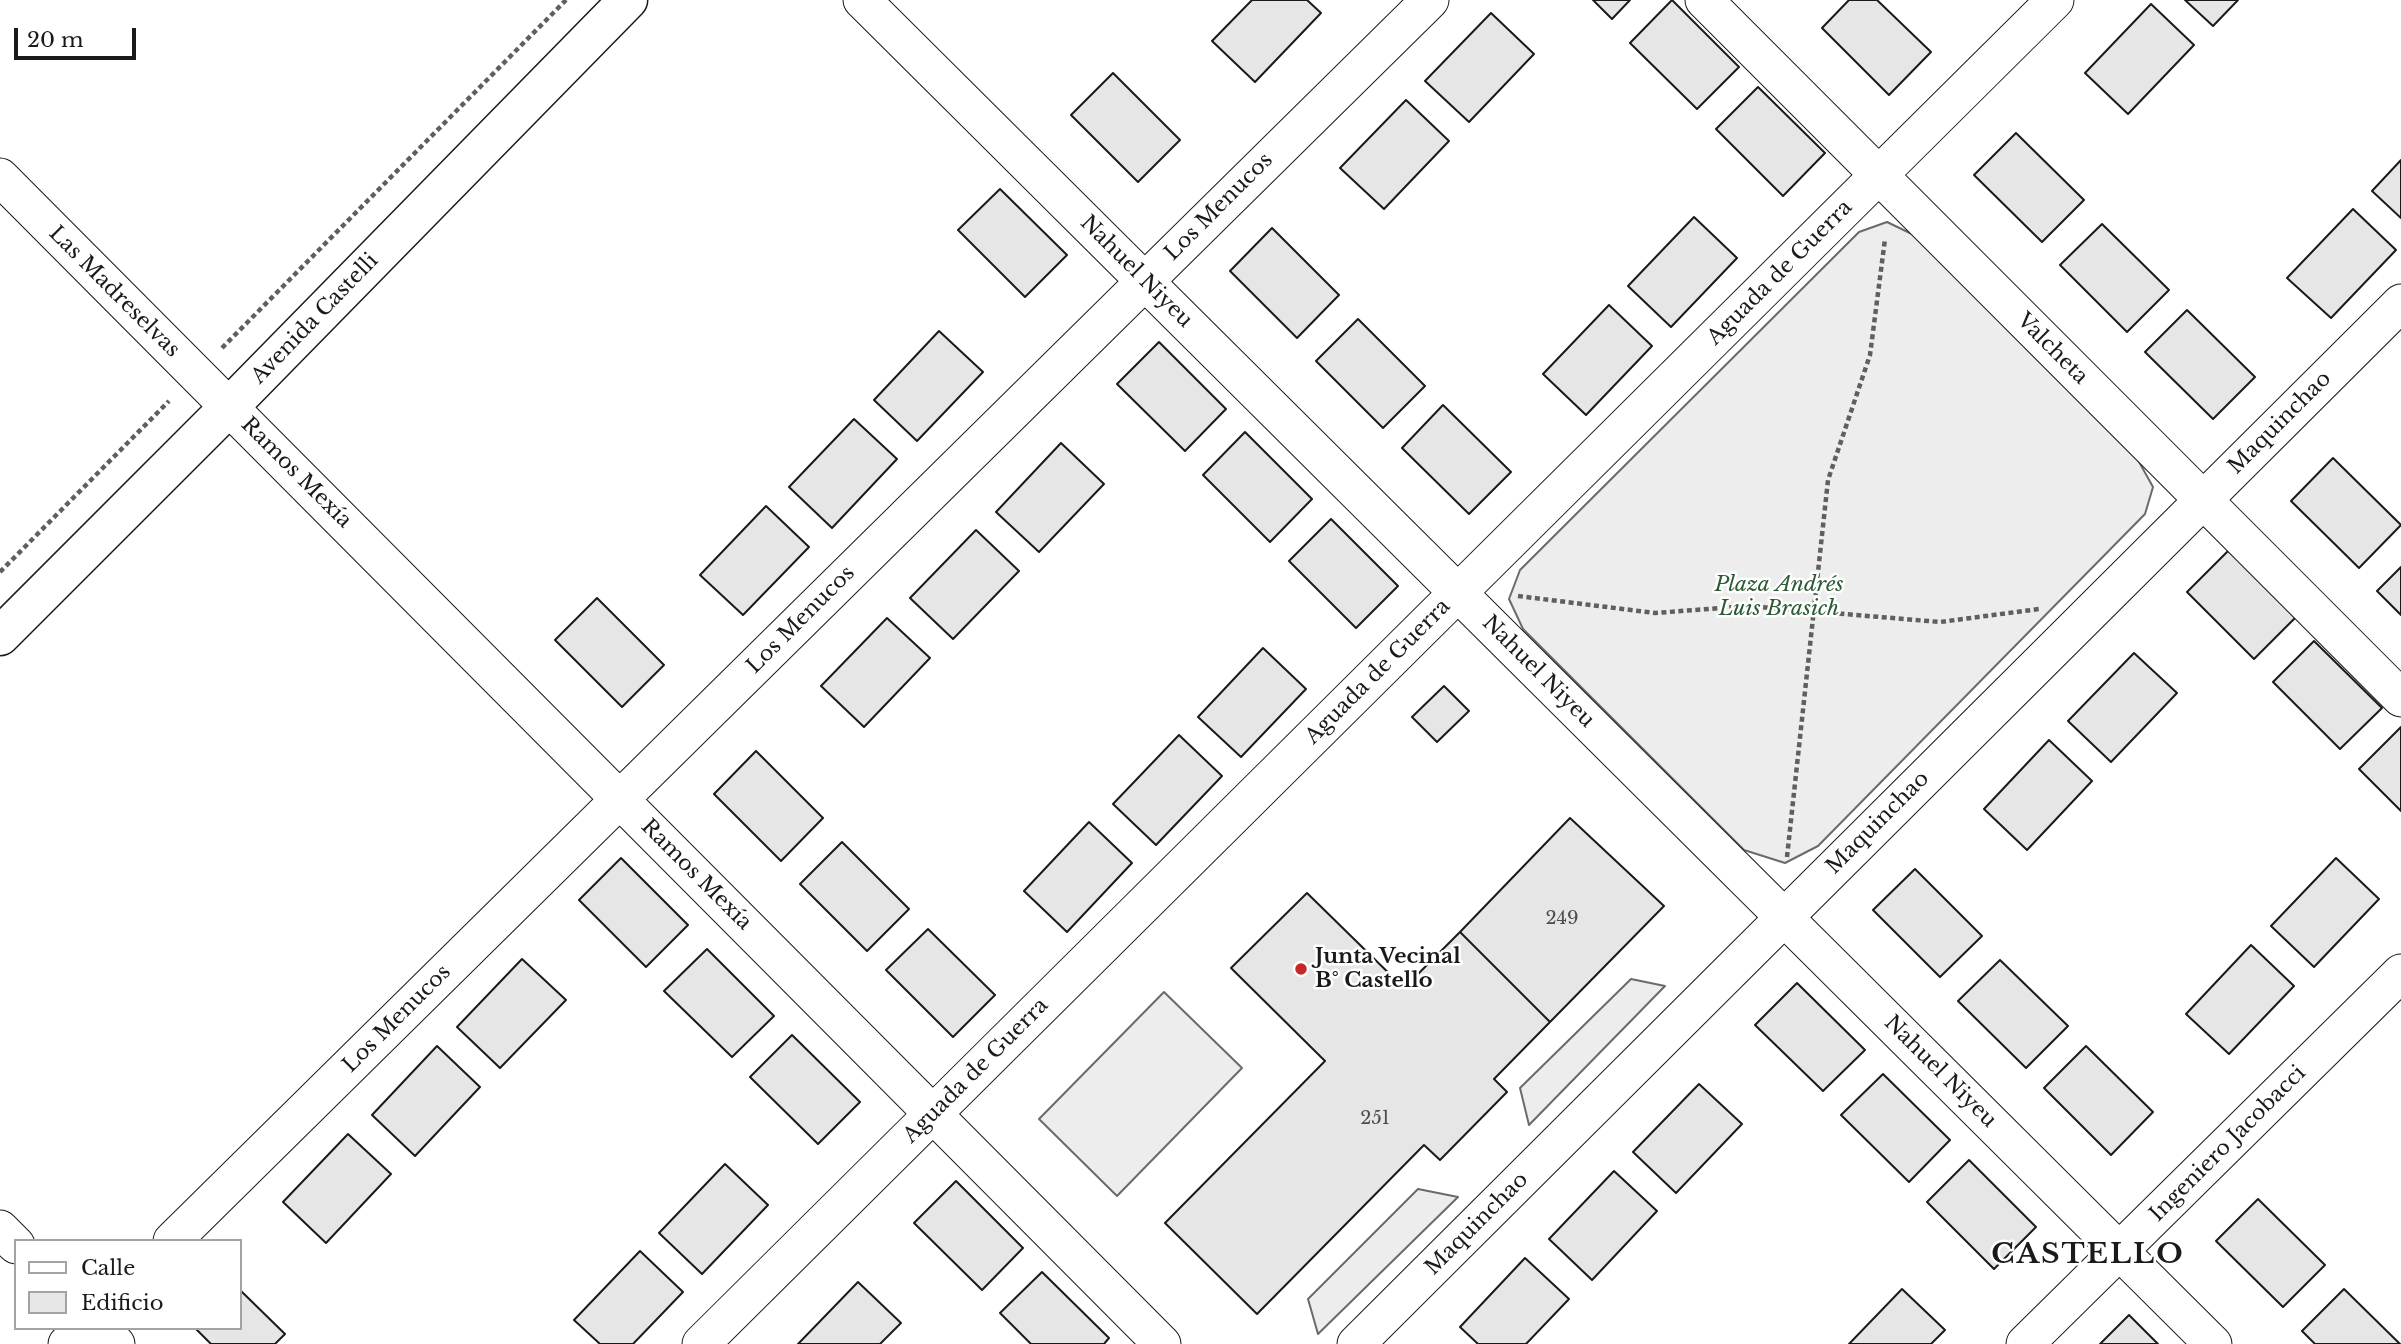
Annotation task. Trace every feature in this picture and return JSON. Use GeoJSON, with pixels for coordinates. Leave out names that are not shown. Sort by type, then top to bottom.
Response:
{"type":"FeatureCollection","features":[{"type":"Feature","properties":{"kind":"main road","name":"Avenida Castelli"},"geometry":{"type":"LineString","coordinates":[[0,636],[628,0]]}},
{"type":"Feature","properties":{"kind":"street","name":"Nahuel Niyeu"},"geometry":{"type":"LineString","coordinates":[[862,0],[2213,1344]]}},
{"type":"Feature","properties":{"kind":"street","name":"Los Menucos"},"geometry":{"type":"LineString","coordinates":[[174,1239],[1430,0]]}},
{"type":"Feature","properties":{"kind":"street","name":"Valcheta"},"geometry":{"type":"LineString","coordinates":[[1704,0],[2401,698]]}},
{"type":"Feature","properties":{"kind":"street","name":"Aguada de Guerra"},"geometry":{"type":"LineString","coordinates":[[701,1344],[2055,0]]}},
{"type":"Feature","properties":{"kind":"street","name":"Las Madreselvas"},"geometry":{"type":"LineString","coordinates":[[0,177],[229,407]]}},
{"type":"Feature","properties":{"kind":"street","name":"Maquinchao"},"geometry":{"type":"LineString","coordinates":[[1356,1344],[2401,303]]}},
{"type":"Feature","properties":{"kind":"street","name":"Ramos Mexía"},"geometry":{"type":"LineString","coordinates":[[229,407],[1162,1344]]}},
{"type":"Feature","properties":{"kind":"street","name":"Ingeniero Jacobacci"},"geometry":{"type":"LineString","coordinates":[[2025,1344],[2401,973]]}},
{"type":"Feature","properties":{"kind":"street"},"geometry":{"type":"LineString","coordinates":[[0,1229],[14,1243]]}},
{"type":"Feature","properties":{"kind":"street"},"geometry":{"type":"LineString","coordinates":[[67,1344],[81,1330]]}},
{"type":"Feature","properties":{"kind":"street"},"geometry":{"type":"LineString","coordinates":[[102,1330],[116,1344]]}},
{"type":"Feature","properties":{"kind":"path"},"geometry":{"type":"LineString","coordinates":[[0,572],[566,0]]}},
{"type":"Feature","properties":{"kind":"path"},"geometry":{"type":"LineString","coordinates":[[1784,917],[1788,835],[1828,480],[1870,355],[1885,235]]}},
{"type":"Feature","properties":{"kind":"path"},"geometry":{"type":"LineString","coordinates":[[1458,593],[1500,594],[1655,613],[1748,606],[1940,622],[2026,609],[2095,607]]}},
{"type":"Feature","properties":{"kind":"shaded area","name":"Plaza Andrés Luis Brasich"},"geometry":{"type":"Polygon","coordinates":[[[1887,222],[1914,235],[2138,460],[2153,487],[2145,514],[1818,846],[1785,863],[1744,850],[1523,629],[1509,599],[1520,570],[1859,232],[1887,222]]]}},
{"type":"Feature","properties":{"kind":"shaded area"},"geometry":{"type":"Polygon","coordinates":[[[1631,979],[1665,986],[1529,1125],[1520,1088],[1631,979]]]}},
{"type":"Feature","properties":{"kind":"shaded area"},"geometry":{"type":"Polygon","coordinates":[[[1164,992],[1242,1068],[1117,1196],[1039,1119],[1164,992]]]}},
{"type":"Feature","properties":{"kind":"shaded area"},"geometry":{"type":"Polygon","coordinates":[[[1418,1189],[1458,1197],[1318,1334],[1308,1299],[1418,1189]]]}},
{"type":"Feature","properties":{"kind":"building"},"geometry":{"type":"Polygon","coordinates":[[[1252,0],[1307,0],[1321,13],[1255,82],[1212,41],[1252,0]]]}},
{"type":"Feature","properties":{"kind":"building"},"geometry":{"type":"Polygon","coordinates":[[[1593,0],[1630,0],[1612,19],[1593,0]]]}},
{"type":"Feature","properties":{"kind":"building"},"geometry":{"type":"Polygon","coordinates":[[[1672,0],[1739,67],[1697,109],[1630,43],[1672,0]]]}},
{"type":"Feature","properties":{"kind":"building"},"geometry":{"type":"Polygon","coordinates":[[[1849,0],[1877,0],[1931,52],[1889,95],[1822,28],[1849,0]]]}},
{"type":"Feature","properties":{"kind":"building"},"geometry":{"type":"Polygon","coordinates":[[[2185,0],[2238,0],[2213,26],[2185,0]]]}},
{"type":"Feature","properties":{"kind":"building"},"geometry":{"type":"Polygon","coordinates":[[[2151,4],[2194,45],[2128,114],[2085,73],[2151,4]]]}},
{"type":"Feature","properties":{"kind":"building"},"geometry":{"type":"Polygon","coordinates":[[[1491,13],[1534,54],[1469,122],[1425,81],[1491,13]]]}},
{"type":"Feature","properties":{"kind":"building"},"geometry":{"type":"Polygon","coordinates":[[[1113,73],[1180,140],[1138,182],[1071,115],[1113,73]]]}},
{"type":"Feature","properties":{"kind":"building"},"geometry":{"type":"Polygon","coordinates":[[[1758,87],[1825,153],[1783,196],[1716,129],[1758,87]]]}},
{"type":"Feature","properties":{"kind":"building"},"geometry":{"type":"Polygon","coordinates":[[[1406,100],[1449,141],[1384,209],[1340,168],[1406,100]]]}},
{"type":"Feature","properties":{"kind":"building"},"geometry":{"type":"Polygon","coordinates":[[[2016,133],[2084,200],[2042,242],[1974,175],[2016,133]]]}},
{"type":"Feature","properties":{"kind":"building"},"geometry":{"type":"Polygon","coordinates":[[[2401,160],[2401,218],[2372,191],[2401,160]]]}},
{"type":"Feature","properties":{"kind":"building"},"geometry":{"type":"Polygon","coordinates":[[[1000,189],[1067,255],[1025,297],[958,230],[1000,189]]]}},
{"type":"Feature","properties":{"kind":"building"},"geometry":{"type":"Polygon","coordinates":[[[2353,209],[2396,250],[2331,318],[2287,278],[2353,209]]]}},
{"type":"Feature","properties":{"kind":"building"},"geometry":{"type":"Polygon","coordinates":[[[1694,217],[1737,258],[1671,327],[1628,286],[1694,217]]]}},
{"type":"Feature","properties":{"kind":"building"},"geometry":{"type":"Polygon","coordinates":[[[2102,224],[2169,290],[2127,332],[2060,265],[2102,224]]]}},
{"type":"Feature","properties":{"kind":"building"},"geometry":{"type":"Polygon","coordinates":[[[1272,228],[1339,295],[1297,338],[1230,271],[1272,228]]]}},
{"type":"Feature","properties":{"kind":"building"},"geometry":{"type":"Polygon","coordinates":[[[1609,305],[1652,346],[1586,415],[1543,374],[1609,305]]]}},
{"type":"Feature","properties":{"kind":"building"},"geometry":{"type":"Polygon","coordinates":[[[2187,310],[2255,377],[2213,419],[2145,352],[2187,310]]]}},
{"type":"Feature","properties":{"kind":"building"},"geometry":{"type":"Polygon","coordinates":[[[1358,319],[1425,386],[1383,428],[1316,361],[1358,319]]]}},
{"type":"Feature","properties":{"kind":"building"},"geometry":{"type":"Polygon","coordinates":[[[939,331],[983,372],[917,441],[874,400],[939,331]]]}},
{"type":"Feature","properties":{"kind":"building"},"geometry":{"type":"Polygon","coordinates":[[[1159,342],[1226,409],[1185,451],[1117,384],[1159,342]]]}},
{"type":"Feature","properties":{"kind":"building"},"geometry":{"type":"Polygon","coordinates":[[[1443,405],[1511,472],[1469,514],[1402,448],[1443,405]]]}},
{"type":"Feature","properties":{"kind":"building"},"geometry":{"type":"Polygon","coordinates":[[[854,419],[897,459],[832,528],[789,487],[854,419]]]}},
{"type":"Feature","properties":{"kind":"building"},"geometry":{"type":"Polygon","coordinates":[[[1245,432],[1312,499],[1270,542],[1203,475],[1245,432]]]}},
{"type":"Feature","properties":{"kind":"building"},"geometry":{"type":"Polygon","coordinates":[[[1061,443],[1104,484],[1039,552],[996,512],[1061,443]]]}},
{"type":"Feature","properties":{"kind":"building"},"geometry":{"type":"Polygon","coordinates":[[[2333,458],[2401,525],[2359,568],[2291,501],[2333,458]]]}},
{"type":"Feature","properties":{"kind":"building"},"geometry":{"type":"Polygon","coordinates":[[[766,506],[809,547],[743,615],[700,575],[766,506]]]}},
{"type":"Feature","properties":{"kind":"building"},"geometry":{"type":"Polygon","coordinates":[[[1331,519],[1398,586],[1356,628],[1289,561],[1331,519]]]}},
{"type":"Feature","properties":{"kind":"building"},"geometry":{"type":"Polygon","coordinates":[[[976,530],[1019,571],[953,639],[910,598],[976,530]]]}},
{"type":"Feature","properties":{"kind":"building"},"geometry":{"type":"Polygon","coordinates":[[[2229,550],[2296,617],[2254,659],[2187,592],[2229,550]]]}},
{"type":"Feature","properties":{"kind":"building"},"geometry":{"type":"Polygon","coordinates":[[[2401,567],[2401,615],[2377,591],[2401,567]]]}},
{"type":"Feature","properties":{"kind":"building"},"geometry":{"type":"Polygon","coordinates":[[[597,598],[664,665],[622,707],[555,640],[597,598]]]}},
{"type":"Feature","properties":{"kind":"building"},"geometry":{"type":"Polygon","coordinates":[[[887,618],[930,658],[864,727],[821,686],[887,618]]]}},
{"type":"Feature","properties":{"kind":"building"},"geometry":{"type":"Polygon","coordinates":[[[2314,641],[2382,708],[2340,749],[2273,682],[2314,641]]]}},
{"type":"Feature","properties":{"kind":"building"},"geometry":{"type":"Polygon","coordinates":[[[1263,648],[1306,689],[1241,757],[1198,717],[1263,648]]]}},
{"type":"Feature","properties":{"kind":"building"},"geometry":{"type":"Polygon","coordinates":[[[2134,653],[2177,693],[2111,762],[2068,721],[2134,653]]]}},
{"type":"Feature","properties":{"kind":"building"},"geometry":{"type":"Polygon","coordinates":[[[1444,686],[1469,711],[1437,742],[1412,717],[1444,686]]]}},
{"type":"Feature","properties":{"kind":"building"},"geometry":{"type":"Polygon","coordinates":[[[2401,727],[2401,811],[2359,769],[2401,727]]]}},
{"type":"Feature","properties":{"kind":"building"},"geometry":{"type":"Polygon","coordinates":[[[1179,735],[1222,776],[1156,845],[1113,804],[1179,735]]]}},
{"type":"Feature","properties":{"kind":"building"},"geometry":{"type":"Polygon","coordinates":[[[2049,740],[2092,781],[2027,850],[1984,809],[2049,740]]]}},
{"type":"Feature","properties":{"kind":"building"},"geometry":{"type":"Polygon","coordinates":[[[756,751],[823,818],[781,861],[714,794],[756,751]]]}},
{"type":"Feature","properties":{"kind":"building"},"geometry":{"type":"Polygon","coordinates":[[[1570,818],[1664,906],[1550,1022],[1460,932],[1570,818]]]}},
{"type":"Feature","properties":{"kind":"building"},"geometry":{"type":"Polygon","coordinates":[[[1089,822],[1132,863],[1067,932],[1024,891],[1089,822]]]}},
{"type":"Feature","properties":{"kind":"building"},"geometry":{"type":"Polygon","coordinates":[[[842,842],[909,909],[867,951],[800,884],[842,842]]]}},
{"type":"Feature","properties":{"kind":"building"},"geometry":{"type":"Polygon","coordinates":[[[621,858],[688,925],[646,967],[579,900],[621,858]]]}},
{"type":"Feature","properties":{"kind":"building"},"geometry":{"type":"Polygon","coordinates":[[[2336,858],[2379,899],[2314,967],[2271,926],[2336,858]]]}},
{"type":"Feature","properties":{"kind":"building"},"geometry":{"type":"Polygon","coordinates":[[[1915,869],[1982,936],[1940,977],[1873,910],[1915,869]]]}},
{"type":"Feature","properties":{"kind":"building"},"geometry":{"type":"Polygon","coordinates":[[[1307,893],[1404,988],[1460,932],[1550,1022],[1494,1079],[1507,1092],[1440,1160],[1424,1145],[1257,1314],[1165,1223],[1325,1061],[1231,968],[1307,893]]]}},
{"type":"Feature","properties":{"kind":"building"},"geometry":{"type":"Polygon","coordinates":[[[928,929],[995,995],[953,1037],[886,970],[928,929]]]}},
{"type":"Feature","properties":{"kind":"building"},"geometry":{"type":"Polygon","coordinates":[[[2251,945],[2294,986],[2229,1054],[2186,1014],[2251,945]]]}},
{"type":"Feature","properties":{"kind":"building"},"geometry":{"type":"Polygon","coordinates":[[[707,949],[774,1016],[732,1057],[664,991],[707,949]]]}},
{"type":"Feature","properties":{"kind":"building"},"geometry":{"type":"Polygon","coordinates":[[[522,959],[566,1000],[500,1068],[457,1027],[522,959]]]}},
{"type":"Feature","properties":{"kind":"building"},"geometry":{"type":"Polygon","coordinates":[[[2000,960],[2068,1026],[2026,1068],[1958,1001],[2000,960]]]}},
{"type":"Feature","properties":{"kind":"building"},"geometry":{"type":"Polygon","coordinates":[[[1797,983],[1865,1050],[1823,1091],[1755,1025],[1797,983]]]}},
{"type":"Feature","properties":{"kind":"building"},"geometry":{"type":"Polygon","coordinates":[[[792,1035],[860,1102],[818,1144],[750,1077],[792,1035]]]}},
{"type":"Feature","properties":{"kind":"building"},"geometry":{"type":"Polygon","coordinates":[[[437,1046],[480,1087],[415,1156],[372,1115],[437,1046]]]}},
{"type":"Feature","properties":{"kind":"building"},"geometry":{"type":"Polygon","coordinates":[[[2086,1046],[2153,1112],[2111,1155],[2044,1088],[2086,1046]]]}},
{"type":"Feature","properties":{"kind":"building"},"geometry":{"type":"Polygon","coordinates":[[[1883,1074],[1950,1140],[1909,1182],[1841,1115],[1883,1074]]]}},
{"type":"Feature","properties":{"kind":"building"},"geometry":{"type":"Polygon","coordinates":[[[1699,1084],[1742,1124],[1676,1193],[1633,1152],[1699,1084]]]}},
{"type":"Feature","properties":{"kind":"building"},"geometry":{"type":"Polygon","coordinates":[[[348,1134],[391,1174],[326,1243],[283,1202],[348,1134]]]}},
{"type":"Feature","properties":{"kind":"building"},"geometry":{"type":"Polygon","coordinates":[[[1969,1160],[2036,1227],[1994,1269],[1927,1202],[1969,1160]]]}},
{"type":"Feature","properties":{"kind":"building"},"geometry":{"type":"Polygon","coordinates":[[[725,1164],[768,1205],[702,1274],[659,1233],[725,1164]]]}},
{"type":"Feature","properties":{"kind":"building"},"geometry":{"type":"Polygon","coordinates":[[[1614,1171],[1657,1211],[1592,1280],[1549,1239],[1614,1171]]]}},
{"type":"Feature","properties":{"kind":"building"},"geometry":{"type":"Polygon","coordinates":[[[956,1181],[1023,1248],[982,1290],[914,1223],[956,1181]]]}},
{"type":"Feature","properties":{"kind":"building"},"geometry":{"type":"Polygon","coordinates":[[[2258,1199],[2325,1265],[2283,1307],[2216,1241],[2258,1199]]]}},
{"type":"Feature","properties":{"kind":"building"},"geometry":{"type":"Polygon","coordinates":[[[640,1251],[683,1292],[633,1344],[600,1344],[574,1320],[640,1251]]]}},
{"type":"Feature","properties":{"kind":"building"},"geometry":{"type":"Polygon","coordinates":[[[1525,1258],[1569,1299],[1526,1344],[1478,1344],[1460,1327],[1525,1258]]]}},
{"type":"Feature","properties":{"kind":"building"},"geometry":{"type":"Polygon","coordinates":[[[1042,1272],[1109,1338],[1104,1344],[1031,1344],[1000,1313],[1042,1272]]]}},
{"type":"Feature","properties":{"kind":"building"},"geometry":{"type":"Polygon","coordinates":[[[858,1282],[901,1323],[880,1344],[798,1344],[858,1282]]]}},
{"type":"Feature","properties":{"kind":"building"},"geometry":{"type":"Polygon","coordinates":[[[1902,1289],[1945,1330],[1931,1344],[1849,1344],[1902,1289]]]}},
{"type":"Feature","properties":{"kind":"building"},"geometry":{"type":"Polygon","coordinates":[[[2344,1289],[2400,1344],[2315,1344],[2302,1331],[2344,1289]]]}},
{"type":"Feature","properties":{"kind":"building"},"geometry":{"type":"Polygon","coordinates":[[[242,1292],[285,1334],[275,1344],[211,1344],[197,1330],[242,1330],[242,1292]]]}},
{"type":"Feature","properties":{"kind":"building"},"geometry":{"type":"Polygon","coordinates":[[[2129,1315],[2158,1344],[2100,1344],[2129,1315]]]}},
{"type":"Feature","properties":{"kind":"place","name":"Junta Vecinal B° Castello"},"geometry":{"type":"Point","coordinates":[1301,969]}},
{"type":"Feature","properties":{"kind":"district","name":"CASTELLO"},"geometry":{"type":"Point","coordinates":[2088,1255]}}]}
